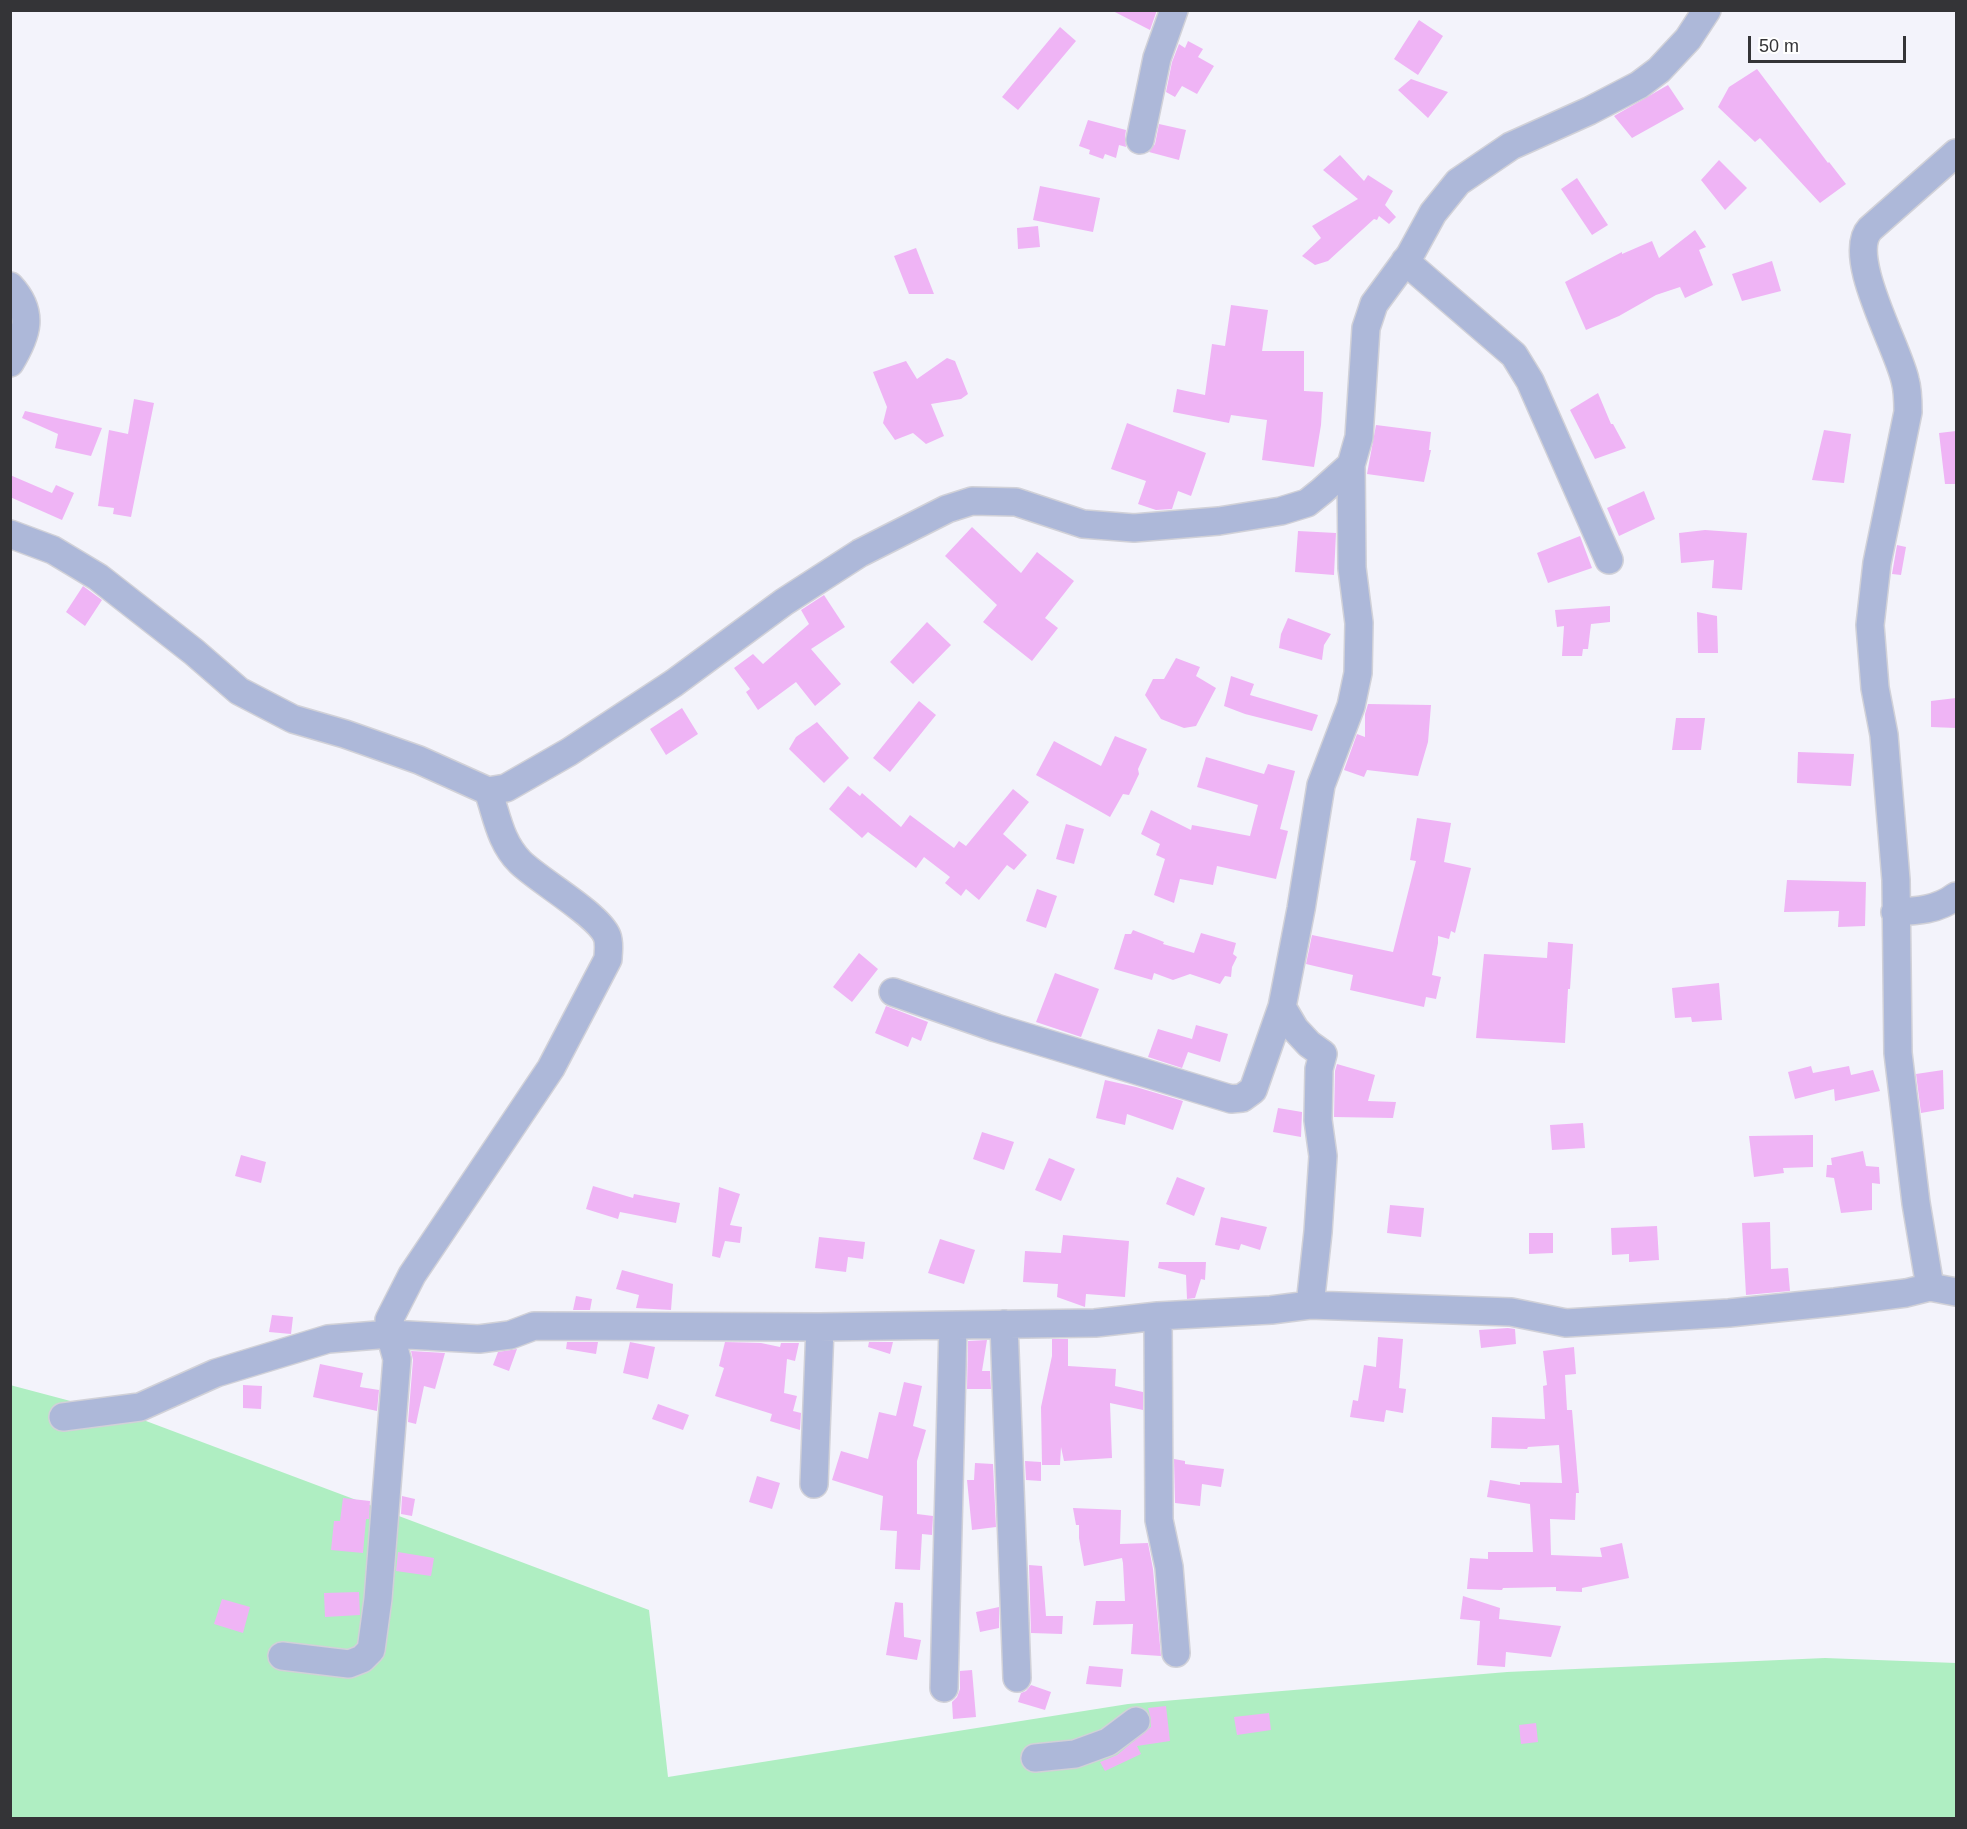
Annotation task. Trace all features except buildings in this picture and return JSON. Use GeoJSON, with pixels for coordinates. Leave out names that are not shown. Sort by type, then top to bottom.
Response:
{"type":"FeatureCollection","features":[{"type":"Feature","properties":{"kind":"street"},"geometry":{"type":"LineString","coordinates":[[1140,140],[1158,58],[1174,10]]}},
{"type":"Feature","properties":{"kind":"street"},"geometry":{"type":"LineString","coordinates":[[893,992],[996,1028],[1231,1099],[1242,1098],[1253,1090],[1282,1007],[1321,785],[1351,706],[1358,673],[1359,623],[1352,568],[1351,465],[1359,437],[1366,328],[1374,304],[1405,261],[1433,213],[1458,182],[1511,146],[1589,111],[1639,85],[1659,70],[1688,39],[1704,12]]}},
{"type":"Feature","properties":{"kind":"street"},"geometry":{"type":"LineString","coordinates":[[1930,1287],[1916,1203],[1898,1053],[1896,880],[1884,735],[1875,688],[1870,625],[1877,563],[1908,412],[1908,398],[1905,378],[1875,302],[1862,246],[1865,235],[1870,229],[1956,153]]}},
{"type":"Feature","properties":{"kind":"street"},"geometry":{"type":"LineString","coordinates":[[1405,261],[1514,355],[1530,381],[1609,560]]}},
{"type":"Feature","properties":{"kind":"street"},"geometry":{"type":"LineString","coordinates":[[10,286],[20,297],[27,320],[23,343],[10,363]]}},
{"type":"Feature","properties":{"kind":"street"},"geometry":{"type":"LineString","coordinates":[[10,534],[53,550],[98,577],[239,690],[293,719],[345,734],[419,760],[488,792],[506,788],[535,773],[674,683],[784,602],[861,553],[947,509],[972,501],[994,500],[1016,502],[1083,524],[1134,528],[1219,521],[1281,511],[1307,503],[1351,465]]}},
{"type":"Feature","properties":{"kind":"street"},"geometry":{"type":"LineString","coordinates":[[282,1656],[350,1664],[362,1659],[371,1650],[378,1599],[398,1359],[390,1334],[389,1320],[412,1275],[551,1068],[608,959],[607,935],[601,927],[519,861],[500,833],[488,792]]}},
{"type":"Feature","properties":{"kind":"street"},"geometry":{"type":"LineString","coordinates":[[1895,912],[1920,911],[1939,906],[1956,896]]}},
{"type":"Feature","properties":{"kind":"street"},"geometry":{"type":"LineString","coordinates":[[1282,1007],[1295,1029],[1309,1044],[1323,1054],[1319,1069],[1318,1119],[1323,1156],[1310,1305]]}},
{"type":"Feature","properties":{"kind":"street"},"geometry":{"type":"LineString","coordinates":[[63,1417],[140,1407],[216,1374],[328,1339],[390,1334],[479,1339],[510,1335],[534,1326],[820,1327],[1095,1323],[1310,1305],[1511,1312],[1566,1323],[1764,1309],[1896,1294],[1930,1287],[1956,1292]]}},
{"type":"Feature","properties":{"kind":"street"},"geometry":{"type":"LineString","coordinates":[[1158,1316],[1159,1520],[1169,1567],[1176,1653]]}},
{"type":"Feature","properties":{"kind":"street"},"geometry":{"type":"LineString","coordinates":[[1004,1324],[1017,1678]]}},
{"type":"Feature","properties":{"kind":"street"},"geometry":{"type":"LineString","coordinates":[[944,1688],[953,1326]]}},
{"type":"Feature","properties":{"kind":"street"},"geometry":{"type":"LineString","coordinates":[[814,1484],[820,1327]]}},
{"type":"Feature","properties":{"kind":"street"},"geometry":{"type":"LineString","coordinates":[[1035,1758],[1075,1754],[1108,1742],[1136,1721]]}},
{"type":"Feature","properties":{"kind":"green space"},"geometry":{"type":"Polygon","coordinates":[[[10,1385],[146,1421],[649,1610],[668,1777],[1128,1704],[1507,1672],[1825,1658],[1956,1663],[1956,1818],[11,1818],[10,1385]]]}}]}
